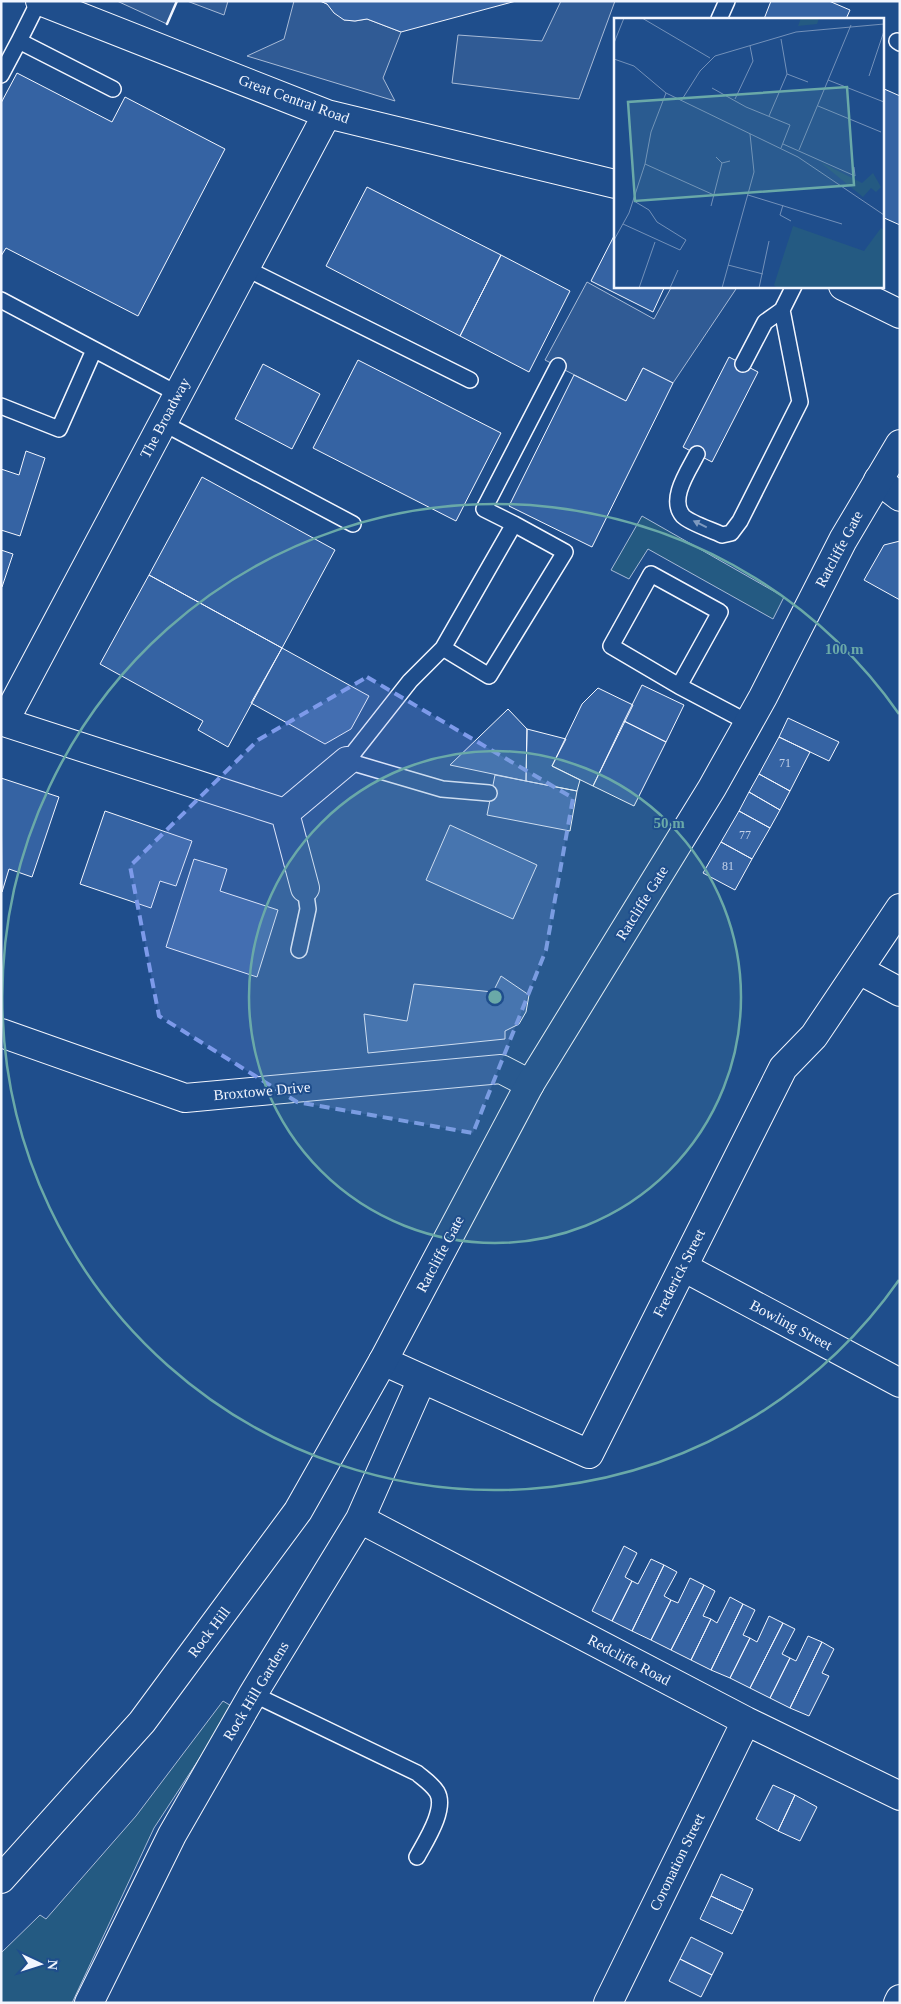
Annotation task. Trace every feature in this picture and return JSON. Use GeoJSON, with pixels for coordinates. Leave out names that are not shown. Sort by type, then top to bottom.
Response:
{"type":"FeatureCollection","features":[{"type":"Feature","properties":{"kind":"street","name":"Great Central Road"},"geometry":{"type":"LineString","coordinates":[[40,1],[327,114],[614,184]]}},
{"type":"Feature","properties":{"kind":"street","name":"The Broadway"},"geometry":{"type":"LineString","coordinates":[[2,721],[327,114]]}},
{"type":"Feature","properties":{"kind":"street"},"geometry":{"type":"LineString","coordinates":[[847,288],[900,314]]}},
{"type":"Feature","properties":{"kind":"street","name":"Ratcliffe Gate"},"geometry":{"type":"LineString","coordinates":[[383,1361],[530,1084],[712,788],[749,723],[835,555],[900,444]]}},
{"type":"Feature","properties":{"kind":"street"},"geometry":{"type":"LineString","coordinates":[[878,480],[900,497]]}},
{"type":"Feature","properties":{"kind":"street"},"geometry":{"type":"LineString","coordinates":[[2,721],[285,813]]}},
{"type":"Feature","properties":{"kind":"street"},"geometry":{"type":"LineString","coordinates":[[285,813],[347,761]]}},
{"type":"Feature","properties":{"kind":"street"},"geometry":{"type":"LineString","coordinates":[[285,813],[306,888]]}},
{"type":"Feature","properties":{"kind":"street","name":"Frederick Street"},"geometry":{"type":"LineString","coordinates":[[383,1361],[589,1454],[783,1068],[814,1036],[900,908]]}},
{"type":"Feature","properties":{"kind":"street"},"geometry":{"type":"LineString","coordinates":[[859,970],[900,992]]}},
{"type":"Feature","properties":{"kind":"street","name":"Broxtowe Drive"},"geometry":{"type":"LineString","coordinates":[[1,1033],[185,1098],[501,1069],[530,1084]]}},
{"type":"Feature","properties":{"kind":"street","name":"Bowling Street"},"geometry":{"type":"LineString","coordinates":[[682,1267],[900,1383]]}},
{"type":"Feature","properties":{"kind":"street","name":"Rock Hill"},"geometry":{"type":"LineString","coordinates":[[1,1879],[142,1722],[298,1511],[383,1361]]}},
{"type":"Feature","properties":{"kind":"street","name":"Rock Hill Gardens"},"geometry":{"type":"LineString","coordinates":[[89,2003],[172,1835],[253,1694],[360,1519],[422,1379]]}},
{"type":"Feature","properties":{"kind":"street","name":"Redcliffe Road"},"geometry":{"type":"LineString","coordinates":[[360,1519],[746,1721],[900,1796]]}},
{"type":"Feature","properties":{"kind":"street","name":"Coronation Street"},"geometry":{"type":"LineString","coordinates":[[608,2003],[746,1721]]}},
{"type":"Feature","properties":{"kind":"street"},"geometry":{"type":"LineString","coordinates":[[898,2003],[900,1999]]}},
{"type":"Feature","properties":{"kind":"lane"},"geometry":{"type":"LineString","coordinates":[[1,75],[40,1]]}},
{"type":"Feature","properties":{"kind":"lane"},"geometry":{"type":"LineString","coordinates":[[719,18],[727,1]]}},
{"type":"Feature","properties":{"kind":"lane"},"geometry":{"type":"LineString","coordinates":[[19,41],[113,89]]}},
{"type":"Feature","properties":{"kind":"lane"},"geometry":{"type":"LineString","coordinates":[[245,268],[470,380]]}},
{"type":"Feature","properties":{"kind":"lane"},"geometry":{"type":"LineString","coordinates":[[745,361],[764,322],[782,310],[793,288]]}},
{"type":"Feature","properties":{"kind":"lane"},"geometry":{"type":"LineString","coordinates":[[1,300],[178,394]]}},
{"type":"Feature","properties":{"kind":"lane"},"geometry":{"type":"LineString","coordinates":[[697,454],[678,493],[679,509],[684,516],[722,535],[730,533],[740,521],[800,402],[782,310]]}},
{"type":"Feature","properties":{"kind":"lane"},"geometry":{"type":"LineString","coordinates":[[1,406],[59,429],[94,350]]}},
{"type":"Feature","properties":{"kind":"lane"},"geometry":{"type":"LineString","coordinates":[[443,648],[489,676],[565,552],[484,509],[558,366]]}},
{"type":"Feature","properties":{"kind":"lane"},"geometry":{"type":"LineString","coordinates":[[163,422],[353,524]]}},
{"type":"Feature","properties":{"kind":"lane"},"geometry":{"type":"LineString","coordinates":[[489,792],[442,789],[347,761],[410,681],[443,648],[514,524]]}},
{"type":"Feature","properties":{"kind":"lane"},"geometry":{"type":"LineString","coordinates":[[679,686],[720,612],[651,574],[611,646],[679,686],[749,723]]}},
{"type":"Feature","properties":{"kind":"lane"},"geometry":{"type":"LineString","coordinates":[[299,950],[308,910],[306,888]]}},
{"type":"Feature","properties":{"kind":"lane"},"geometry":{"type":"LineString","coordinates":[[253,1694],[417,1773],[431,1784],[438,1794],[437,1818],[418,1857]]}},
{"type":"Feature","properties":{"kind":"highlighted area"},"geometry":{"type":"Polygon","coordinates":[[[367,677],[573,798],[546,950],[473,1133],[297,1102],[159,1016],[130,866],[258,740],[367,677]]]}},
{"type":"Feature","properties":{"kind":"shaded area"},"geometry":{"type":"Polygon","coordinates":[[[117,1],[177,1],[167,24],[117,1]]]}},
{"type":"Feature","properties":{"kind":"shaded area"},"geometry":{"type":"Polygon","coordinates":[[[187,1],[228,1],[224,15],[187,1]]]}},
{"type":"Feature","properties":{"kind":"shaded area"},"geometry":{"type":"Polygon","coordinates":[[[294,1],[320,1],[327,4],[344,20],[367,19],[401,32],[383,78],[395,101],[247,56],[284,39],[294,1]]]}},
{"type":"Feature","properties":{"kind":"shaded area"},"geometry":{"type":"Polygon","coordinates":[[[561,1],[615,1],[579,99],[452,83],[458,35],[542,41],[561,1]]]}},
{"type":"Feature","properties":{"kind":"shaded area"},"geometry":{"type":"Polygon","coordinates":[[[587,282],[654,319],[671,288],[737,288],[673,383],[643,368],[626,401],[545,360],[587,282]]]}},
{"type":"Feature","properties":{"kind":"shaded area"},"geometry":{"type":"Polygon","coordinates":[[[642,516],[784,597],[773,619],[648,549],[629,579],[611,570],[642,516]]]}},
{"type":"Feature","properties":{"kind":"shaded area"},"geometry":{"type":"Polygon","coordinates":[[[223,1701],[233,1707],[154,1828],[72,2003],[1,2003],[1,1953],[40,1915],[46,1919],[136,1816],[223,1701]]]}},
{"type":"Feature","properties":{"kind":"building"},"geometry":{"type":"Polygon","coordinates":[[[320,1],[516,1],[401,32],[367,19],[344,20],[334,13],[327,4],[320,1]]]}},
{"type":"Feature","properties":{"kind":"building"},"geometry":{"type":"Polygon","coordinates":[[[771,1],[829,1],[850,10],[846,18],[764,18],[771,1]]]}},
{"type":"Feature","properties":{"kind":"building"},"geometry":{"type":"Polygon","coordinates":[[[17,73],[112,122],[125,97],[225,149],[138,316],[6,248],[1,256],[1,103],[17,73]]]}},
{"type":"Feature","properties":{"kind":"building"},"geometry":{"type":"Polygon","coordinates":[[[884,89],[900,96],[900,225],[884,218],[884,89]]]}},
{"type":"Feature","properties":{"kind":"building"},"geometry":{"type":"Polygon","coordinates":[[[367,187],[501,255],[460,336],[326,266],[367,187]]]}},
{"type":"Feature","properties":{"kind":"building"},"geometry":{"type":"Polygon","coordinates":[[[614,236],[614,288],[664,288],[653,312],[591,281],[614,236]]]}},
{"type":"Feature","properties":{"kind":"building"},"geometry":{"type":"Polygon","coordinates":[[[501,255],[570,291],[529,372],[460,336],[501,255]]]}},
{"type":"Feature","properties":{"kind":"building"},"geometry":{"type":"Polygon","coordinates":[[[729,357],[758,372],[712,462],[683,447],[729,357]]]}},
{"type":"Feature","properties":{"kind":"building"},"geometry":{"type":"Polygon","coordinates":[[[358,360],[501,433],[456,521],[313,448],[358,360]]]}},
{"type":"Feature","properties":{"kind":"building"},"geometry":{"type":"Polygon","coordinates":[[[263,364],[320,394],[292,449],[235,419],[263,364]]]}},
{"type":"Feature","properties":{"kind":"building"},"geometry":{"type":"Polygon","coordinates":[[[643,368],[673,383],[592,547],[509,506],[574,375],[626,401],[643,368]]]}},
{"type":"Feature","properties":{"kind":"building"},"geometry":{"type":"Polygon","coordinates":[[[26,451],[45,458],[20,536],[1,530],[1,469],[19,475],[26,451]]]}},
{"type":"Feature","properties":{"kind":"building"},"geometry":{"type":"Polygon","coordinates":[[[202,477],[335,550],[282,648],[149,575],[202,477]]]}},
{"type":"Feature","properties":{"kind":"building"},"geometry":{"type":"Polygon","coordinates":[[[900,541],[900,600],[864,580],[884,545],[900,541]]]}},
{"type":"Feature","properties":{"kind":"building"},"geometry":{"type":"Polygon","coordinates":[[[1,550],[13,554],[2,587],[1,587],[1,550]]]}},
{"type":"Feature","properties":{"kind":"building"},"geometry":{"type":"Polygon","coordinates":[[[149,575],[282,648],[228,747],[198,730],[203,721],[100,664],[149,575]]]}},
{"type":"Feature","properties":{"kind":"building"},"geometry":{"type":"Polygon","coordinates":[[[282,648],[369,696],[351,729],[325,744],[251,703],[282,648]]]}},
{"type":"Feature","properties":{"kind":"building"},"geometry":{"type":"Polygon","coordinates":[[[642,685],[684,705],[666,742],[624,721],[642,685]]]}},
{"type":"Feature","properties":{"kind":"building"},"geometry":{"type":"Polygon","coordinates":[[[598,688],[633,705],[593,786],[552,766],[582,704],[598,688]]]}},
{"type":"Feature","properties":{"kind":"building"},"geometry":{"type":"Polygon","coordinates":[[[508,709],[527,729],[526,781],[450,765],[508,709]]]}},
{"type":"Feature","properties":{"kind":"building"},"geometry":{"type":"Polygon","coordinates":[[[788,718],[839,742],[829,761],[779,737],[788,718]]]}},
{"type":"Feature","properties":{"kind":"building"},"geometry":{"type":"Polygon","coordinates":[[[624,721],[666,742],[634,806],[593,786],[624,721]]]}},
{"type":"Feature","properties":{"kind":"building"},"geometry":{"type":"Polygon","coordinates":[[[527,729],[566,739],[552,766],[580,780],[577,791],[526,781],[527,729]]]}},
{"type":"Feature","properties":{"kind":"building"},"geometry":{"type":"Polygon","coordinates":[[[779,737],[810,752],[790,791],[759,774],[779,737]]]}},
{"type":"Feature","properties":{"kind":"building"},"geometry":{"type":"Polygon","coordinates":[[[759,774],[790,791],[780,810],[749,792],[759,774]]]}},
{"type":"Feature","properties":{"kind":"building"},"geometry":{"type":"Polygon","coordinates":[[[495,775],[577,791],[570,831],[487,815],[495,775]]]}},
{"type":"Feature","properties":{"kind":"building"},"geometry":{"type":"Polygon","coordinates":[[[1,778],[59,797],[32,877],[9,869],[2,892],[1,778]]]}},
{"type":"Feature","properties":{"kind":"building"},"geometry":{"type":"Polygon","coordinates":[[[749,792],[780,810],[770,828],[739,811],[749,792]]]}},
{"type":"Feature","properties":{"kind":"building"},"geometry":{"type":"Polygon","coordinates":[[[105,811],[192,841],[176,886],[160,881],[151,908],[80,884],[105,811]]]}},
{"type":"Feature","properties":{"kind":"building"},"geometry":{"type":"Polygon","coordinates":[[[739,811],[770,828],[752,859],[721,842],[739,811]]]}},
{"type":"Feature","properties":{"kind":"building"},"geometry":{"type":"Polygon","coordinates":[[[450,825],[537,865],[513,919],[426,880],[450,825]]]}},
{"type":"Feature","properties":{"kind":"building"},"geometry":{"type":"Polygon","coordinates":[[[721,842],[752,859],[735,890],[703,873],[721,842]]]}},
{"type":"Feature","properties":{"kind":"building"},"geometry":{"type":"Polygon","coordinates":[[[194,859],[227,869],[220,891],[278,910],[257,977],[166,947],[194,859]]]}},
{"type":"Feature","properties":{"kind":"building"},"geometry":{"type":"Polygon","coordinates":[[[501,976],[529,995],[526,1012],[519,1024],[505,1031],[505,1039],[368,1053],[364,1014],[407,1021],[414,984],[493,992],[501,976]]]}},
{"type":"Feature","properties":{"kind":"building"},"geometry":{"type":"Polygon","coordinates":[[[624,1546],[637,1553],[625,1577],[632,1581],[612,1621],[592,1611],[624,1546]]]}},
{"type":"Feature","properties":{"kind":"building"},"geometry":{"type":"Polygon","coordinates":[[[651,1559],[664,1565],[632,1631],[612,1621],[632,1581],[638,1584],[651,1559]]]}},
{"type":"Feature","properties":{"kind":"building"},"geometry":{"type":"Polygon","coordinates":[[[664,1565],[677,1572],[664,1596],[671,1600],[651,1640],[632,1631],[664,1565]]]}},
{"type":"Feature","properties":{"kind":"building"},"geometry":{"type":"Polygon","coordinates":[[[690,1578],[704,1585],[671,1650],[651,1640],[671,1600],[678,1603],[690,1578]]]}},
{"type":"Feature","properties":{"kind":"building"},"geometry":{"type":"Polygon","coordinates":[[[704,1585],[715,1591],[703,1616],[711,1619],[691,1660],[671,1650],[704,1585]]]}},
{"type":"Feature","properties":{"kind":"building"},"geometry":{"type":"Polygon","coordinates":[[[730,1597],[743,1604],[711,1670],[691,1660],[711,1619],[717,1623],[730,1597]]]}},
{"type":"Feature","properties":{"kind":"building"},"geometry":{"type":"Polygon","coordinates":[[[743,1604],[755,1610],[743,1635],[750,1638],[730,1678],[711,1670],[743,1604]]]}},
{"type":"Feature","properties":{"kind":"building"},"geometry":{"type":"Polygon","coordinates":[[[769,1616],[783,1623],[750,1688],[730,1678],[750,1638],[757,1642],[769,1616]]]}},
{"type":"Feature","properties":{"kind":"building"},"geometry":{"type":"Polygon","coordinates":[[[783,1623],[795,1629],[782,1654],[790,1658],[770,1698],[750,1688],[783,1623]]]}},
{"type":"Feature","properties":{"kind":"building"},"geometry":{"type":"Polygon","coordinates":[[[808,1636],[822,1642],[790,1708],[770,1698],[790,1658],[796,1661],[808,1636]]]}},
{"type":"Feature","properties":{"kind":"building"},"geometry":{"type":"Polygon","coordinates":[[[822,1642],[834,1649],[822,1673],[829,1676],[809,1716],[790,1708],[822,1642]]]}},
{"type":"Feature","properties":{"kind":"building"},"geometry":{"type":"Polygon","coordinates":[[[773,1785],[795,1795],[778,1831],[756,1819],[773,1785]]]}},
{"type":"Feature","properties":{"kind":"building"},"geometry":{"type":"Polygon","coordinates":[[[795,1795],[817,1807],[800,1841],[778,1831],[795,1795]]]}},
{"type":"Feature","properties":{"kind":"building"},"geometry":{"type":"Polygon","coordinates":[[[721,1874],[753,1889],[743,1911],[711,1896],[721,1874]]]}},
{"type":"Feature","properties":{"kind":"building"},"geometry":{"type":"Polygon","coordinates":[[[711,1896],[743,1911],[732,1934],[700,1919],[711,1896]]]}},
{"type":"Feature","properties":{"kind":"building"},"geometry":{"type":"Polygon","coordinates":[[[691,1937],[723,1953],[712,1975],[680,1959],[691,1937]]]}},
{"type":"Feature","properties":{"kind":"building"},"geometry":{"type":"Polygon","coordinates":[[[680,1959],[712,1975],[701,1997],[669,1981],[680,1959]]]}},
{"type":"Feature","properties":{"kind":"wall"},"geometry":{"type":"LineString","coordinates":[[167,24],[177,1]]}}]}
